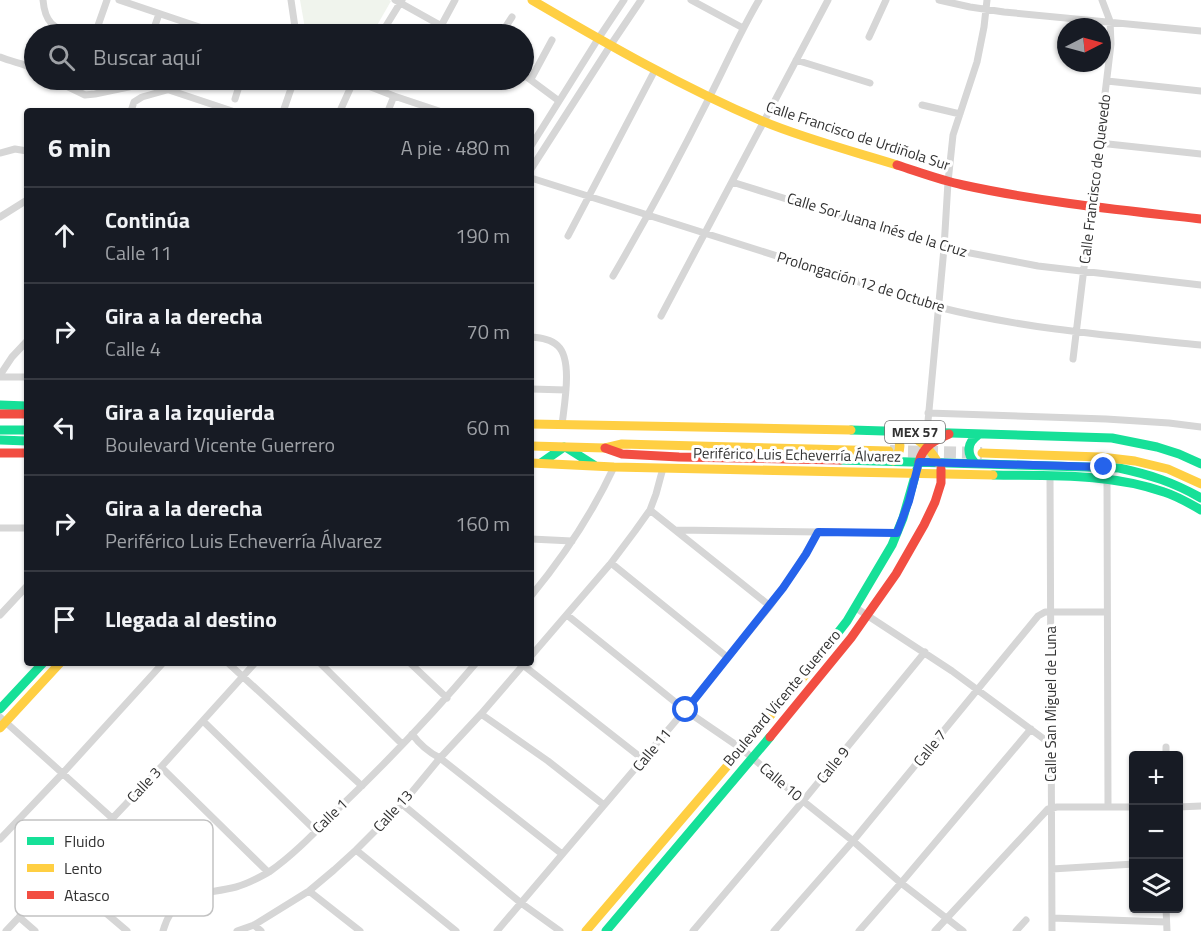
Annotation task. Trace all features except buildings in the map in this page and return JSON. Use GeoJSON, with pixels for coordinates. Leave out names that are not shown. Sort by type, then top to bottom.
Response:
{"type":"FeatureCollection","features":[{"type":"Feature","properties":{"kind":"main road","name":"Calle Francisco de Urdiñola Sur"},"geometry":{"type":"LineString","coordinates":[[532,0],[609,46],[764,122],[948,182],[1017,196],[1090,207],[1201,219]]}},
{"type":"Feature","properties":{"kind":"main road"},"geometry":{"type":"LineString","coordinates":[[0,405],[24,406]]}},
{"type":"Feature","properties":{"kind":"main road"},"geometry":{"type":"LineString","coordinates":[[0,414],[24,414]]}},
{"type":"Feature","properties":{"kind":"main road","name":"Periférico Luis Echeverría Álvarez"},"geometry":{"type":"LineString","coordinates":[[534,424],[893,431],[1122,439],[1172,450],[1201,464]]}},
{"type":"Feature","properties":{"kind":"main road"},"geometry":{"type":"LineString","coordinates":[[0,430],[24,430]]}},
{"type":"Feature","properties":{"kind":"main road"},"geometry":{"type":"LineString","coordinates":[[893,431],[901,446],[900,452],[893,461]]}},
{"type":"Feature","properties":{"kind":"main road"},"geometry":{"type":"LineString","coordinates":[[906,432],[927,447],[935,456],[942,474]]}},
{"type":"Feature","properties":{"kind":"main road"},"geometry":{"type":"LineString","coordinates":[[927,447],[935,440],[950,433]]}},
{"type":"Feature","properties":{"kind":"main road"},"geometry":{"type":"LineString","coordinates":[[975,463],[971,460],[968,450],[971,441],[978,435]]}},
{"type":"Feature","properties":{"kind":"main road"},"geometry":{"type":"LineString","coordinates":[[0,440],[24,441]]}},
{"type":"Feature","properties":{"kind":"main road","name":"Periférico Luis Echeverría Álvarez"},"geometry":{"type":"LineString","coordinates":[[534,447],[605,448],[622,444],[889,451]]}},
{"type":"Feature","properties":{"kind":"main road"},"geometry":{"type":"LineString","coordinates":[[536,463],[565,447],[594,465]]}},
{"type":"Feature","properties":{"kind":"main road","name":"Boulevard Vicente Guerrero"},"geometry":{"type":"LineString","coordinates":[[586,931],[837,635],[856,608],[886,556],[909,501],[920,456],[927,447]]}},
{"type":"Feature","properties":{"kind":"main road","name":"Periférico Luis Echeverría Álvarez"},"geometry":{"type":"LineString","coordinates":[[605,448],[622,454],[1104,467],[1133,470],[1166,480],[1201,498]]}},
{"type":"Feature","properties":{"kind":"main road"},"geometry":{"type":"LineString","coordinates":[[0,453],[24,453]]}},
{"type":"Feature","properties":{"kind":"main road"},"geometry":{"type":"LineString","coordinates":[[982,453],[1125,459],[1175,471],[1201,484]]}},
{"type":"Feature","properties":{"kind":"main road","name":"Periférico Luis Echeverría Álvarez"},"geometry":{"type":"LineString","coordinates":[[536,463],[614,467],[1107,479],[1164,492],[1187,501],[1201,510]]}},
{"type":"Feature","properties":{"kind":"main road","name":"Boulevard Vicente Guerrero"},"geometry":{"type":"LineString","coordinates":[[606,931],[869,615],[922,529],[937,496],[942,474]]}},
{"type":"Feature","properties":{"kind":"main road"},"geometry":{"type":"LineString","coordinates":[[0,709],[40,666]]}},
{"type":"Feature","properties":{"kind":"main road"},"geometry":{"type":"LineString","coordinates":[[2,722],[57,666]]}},
{"type":"Feature","properties":{"kind":"street"},"geometry":{"type":"LineString","coordinates":[[43,0],[45,16],[51,24]]}},
{"type":"Feature","properties":{"kind":"street"},"geometry":{"type":"LineString","coordinates":[[99,24],[107,0]]}},
{"type":"Feature","properties":{"kind":"street"},"geometry":{"type":"LineString","coordinates":[[119,0],[183,24]]}},
{"type":"Feature","properties":{"kind":"street"},"geometry":{"type":"LineString","coordinates":[[289,0],[294,24]]}},
{"type":"Feature","properties":{"kind":"street"},"geometry":{"type":"LineString","coordinates":[[442,24],[455,0]]}},
{"type":"Feature","properties":{"kind":"street"},"geometry":{"type":"LineString","coordinates":[[534,139],[624,0]]}},
{"type":"Feature","properties":{"kind":"street"},"geometry":{"type":"LineString","coordinates":[[534,164],[641,0]]}},
{"type":"Feature","properties":{"kind":"street"},"geometry":{"type":"LineString","coordinates":[[691,0],[743,28]]}},
{"type":"Feature","properties":{"kind":"street"},"geometry":{"type":"LineString","coordinates":[[613,276],[648,215],[759,0]]}},
{"type":"Feature","properties":{"kind":"street"},"geometry":{"type":"LineString","coordinates":[[661,316],[828,0]]}},
{"type":"Feature","properties":{"kind":"street"},"geometry":{"type":"LineString","coordinates":[[869,37],[886,0]]}},
{"type":"Feature","properties":{"kind":"street"},"geometry":{"type":"LineString","coordinates":[[939,0],[986,10],[1076,18]]}},
{"type":"Feature","properties":{"kind":"street"},"geometry":{"type":"LineString","coordinates":[[927,432],[953,135],[977,62],[987,0]]}},
{"type":"Feature","properties":{"kind":"street","name":"Calle Francisco de Quevedo"},"geometry":{"type":"LineString","coordinates":[[1102,0],[1109,18]]}},
{"type":"Feature","properties":{"kind":"street"},"geometry":{"type":"LineString","coordinates":[[386,24],[399,1],[438,24]]}},
{"type":"Feature","properties":{"kind":"street"},"geometry":{"type":"LineString","coordinates":[[156,24],[159,14]]}},
{"type":"Feature","properties":{"kind":"street"},"geometry":{"type":"LineString","coordinates":[[507,24],[512,17]]}},
{"type":"Feature","properties":{"kind":"street"},"geometry":{"type":"LineString","coordinates":[[1111,21],[1201,31]]}},
{"type":"Feature","properties":{"kind":"street"},"geometry":{"type":"LineString","coordinates":[[534,67],[552,40]]}},
{"type":"Feature","properties":{"kind":"street"},"geometry":{"type":"LineString","coordinates":[[0,57],[24,64]]}},
{"type":"Feature","properties":{"kind":"street"},"geometry":{"type":"LineString","coordinates":[[796,60],[870,83]]}},
{"type":"Feature","properties":{"kind":"street"},"geometry":{"type":"LineString","coordinates":[[568,236],[655,70]]}},
{"type":"Feature","properties":{"kind":"street","name":"Calle Francisco de Quevedo"},"geometry":{"type":"LineString","coordinates":[[1073,359],[1108,72]]}},
{"type":"Feature","properties":{"kind":"street"},"geometry":{"type":"LineString","coordinates":[[1107,81],[1201,91]]}},
{"type":"Feature","properties":{"kind":"street"},"geometry":{"type":"LineString","coordinates":[[534,82],[559,101]]}},
{"type":"Feature","properties":{"kind":"street"},"geometry":{"type":"LineString","coordinates":[[76,90],[85,94],[116,90]]}},
{"type":"Feature","properties":{"kind":"street"},"geometry":{"type":"LineString","coordinates":[[132,108],[134,102],[166,90],[223,108]]}},
{"type":"Feature","properties":{"kind":"street"},"geometry":{"type":"LineString","coordinates":[[235,99],[238,90]]}},
{"type":"Feature","properties":{"kind":"street"},"geometry":{"type":"LineString","coordinates":[[284,108],[291,90]]}},
{"type":"Feature","properties":{"kind":"street"},"geometry":{"type":"LineString","coordinates":[[341,108],[349,90]]}},
{"type":"Feature","properties":{"kind":"street"},"geometry":{"type":"LineString","coordinates":[[379,90],[430,108]]}},
{"type":"Feature","properties":{"kind":"street"},"geometry":{"type":"LineString","coordinates":[[389,108],[394,96]]}},
{"type":"Feature","properties":{"kind":"street"},"geometry":{"type":"LineString","coordinates":[[922,105],[960,114]]}},
{"type":"Feature","properties":{"kind":"street"},"geometry":{"type":"LineString","coordinates":[[534,142],[546,145]]}},
{"type":"Feature","properties":{"kind":"street"},"geometry":{"type":"LineString","coordinates":[[1099,143],[1201,154]]}},
{"type":"Feature","properties":{"kind":"street"},"geometry":{"type":"LineString","coordinates":[[0,153],[15,149],[24,150]]}},
{"type":"Feature","properties":{"kind":"street","name":"Prolongación 12 de Octubre"},"geometry":{"type":"LineString","coordinates":[[534,179],[938,307],[1000,321],[1076,332],[1201,345]]}},
{"type":"Feature","properties":{"kind":"street","name":"Calle Sor Juana Inés de la Cruz"},"geometry":{"type":"LineString","coordinates":[[732,182],[944,248],[1083,272],[1201,285]]}},
{"type":"Feature","properties":{"kind":"street"},"geometry":{"type":"LineString","coordinates":[[0,217],[24,202]]}},
{"type":"Feature","properties":{"kind":"street"},"geometry":{"type":"LineString","coordinates":[[534,338],[548,340],[563,352],[566,363],[566,390],[562,425]]}},
{"type":"Feature","properties":{"kind":"street"},"geometry":{"type":"LineString","coordinates":[[0,376],[12,357],[24,344]]}},
{"type":"Feature","properties":{"kind":"street"},"geometry":{"type":"LineString","coordinates":[[0,376],[24,377]]}},
{"type":"Feature","properties":{"kind":"street"},"geometry":{"type":"LineString","coordinates":[[534,389],[566,390]]}},
{"type":"Feature","properties":{"kind":"street"},"geometry":{"type":"LineString","coordinates":[[928,413],[1115,419],[1201,427]]}},
{"type":"Feature","properties":{"kind":"street"},"geometry":{"type":"LineString","coordinates":[[534,592],[572,541],[603,491],[614,467]]}},
{"type":"Feature","properties":{"kind":"street"},"geometry":{"type":"LineString","coordinates":[[534,653],[611,563],[650,510],[663,468]]}},
{"type":"Feature","properties":{"kind":"street","name":"Calle San Miguel de Luna"},"geometry":{"type":"LineString","coordinates":[[1050,476],[1052,931]]}},
{"type":"Feature","properties":{"kind":"street"},"geometry":{"type":"LineString","coordinates":[[1107,479],[1107,807]]}},
{"type":"Feature","properties":{"kind":"street"},"geometry":{"type":"LineString","coordinates":[[650,510],[770,606]]}},
{"type":"Feature","properties":{"kind":"street"},"geometry":{"type":"LineString","coordinates":[[0,528],[24,528]]}},
{"type":"Feature","properties":{"kind":"street"},"geometry":{"type":"LineString","coordinates":[[676,530],[897,533]]}},
{"type":"Feature","properties":{"kind":"street","name":"Calle 11"},"geometry":{"type":"LineString","coordinates":[[497,931],[686,710],[770,606],[795,571],[818,532]]}},
{"type":"Feature","properties":{"kind":"street"},"geometry":{"type":"LineString","coordinates":[[534,539],[572,541]]}},
{"type":"Feature","properties":{"kind":"street"},"geometry":{"type":"LineString","coordinates":[[611,563],[727,657]]}},
{"type":"Feature","properties":{"kind":"street"},"geometry":{"type":"LineString","coordinates":[[0,615],[24,589]]}},
{"type":"Feature","properties":{"kind":"street"},"geometry":{"type":"LineString","coordinates":[[856,608],[924,652],[1052,745]]}},
{"type":"Feature","properties":{"kind":"street"},"geometry":{"type":"LineString","coordinates":[[1051,612],[1107,612]]}},
{"type":"Feature","properties":{"kind":"street","name":"Calle 7"},"geometry":{"type":"LineString","coordinates":[[774,931],[852,841],[1034,620],[1041,613],[1051,612]]}},
{"type":"Feature","properties":{"kind":"street","name":"Calle 10"},"geometry":{"type":"LineString","coordinates":[[567,615],[686,710],[742,749],[901,883],[963,931]]}},
{"type":"Feature","properties":{"kind":"street","name":"Calle 9"},"geometry":{"type":"LineString","coordinates":[[693,931],[803,801],[924,652]]}},
{"type":"Feature","properties":{"kind":"street"},"geometry":{"type":"LineString","coordinates":[[17,820],[160,666]]}},
{"type":"Feature","properties":{"kind":"street"},"geometry":{"type":"LineString","coordinates":[[231,666],[362,786]]}},
{"type":"Feature","properties":{"kind":"street","name":"Calle 3"},"geometry":{"type":"LineString","coordinates":[[112,818],[252,666]]}},
{"type":"Feature","properties":{"kind":"street"},"geometry":{"type":"LineString","coordinates":[[323,666],[402,744]]}},
{"type":"Feature","properties":{"kind":"street"},"geometry":{"type":"LineString","coordinates":[[413,666],[447,698]]}},
{"type":"Feature","properties":{"kind":"street","name":"Calle 1"},"geometry":{"type":"LineString","coordinates":[[213,891],[252,882],[280,863],[362,786],[447,698],[474,666]]}},
{"type":"Feature","properties":{"kind":"street","name":"Calle 13"},"geometry":{"type":"LineString","coordinates":[[237,931],[254,925],[309,891],[334,870],[402,804],[522,666]]}},
{"type":"Feature","properties":{"kind":"street"},"geometry":{"type":"LineString","coordinates":[[527,666],[644,759]]}},
{"type":"Feature","properties":{"kind":"street"},"geometry":{"type":"LineString","coordinates":[[481,714],[548,761],[604,805]]}},
{"type":"Feature","properties":{"kind":"street"},"geometry":{"type":"LineString","coordinates":[[203,721],[316,831]]}},
{"type":"Feature","properties":{"kind":"street"},"geometry":{"type":"LineString","coordinates":[[2,722],[112,818]]}},
{"type":"Feature","properties":{"kind":"street"},"geometry":{"type":"LineString","coordinates":[[859,931],[1031,729]]}},
{"type":"Feature","properties":{"kind":"street"},"geometry":{"type":"LineString","coordinates":[[412,734],[430,753],[440,758],[562,854]]}},
{"type":"Feature","properties":{"kind":"street"},"geometry":{"type":"LineString","coordinates":[[161,767],[268,872]]}},
{"type":"Feature","properties":{"kind":"street"},"geometry":{"type":"LineString","coordinates":[[402,804],[521,903],[560,931]]}},
{"type":"Feature","properties":{"kind":"street"},"geometry":{"type":"LineString","coordinates":[[1183,807],[1201,806]]}},
{"type":"Feature","properties":{"kind":"street"},"geometry":{"type":"LineString","coordinates":[[935,931],[1044,812],[1052,807],[1129,807]]}},
{"type":"Feature","properties":{"kind":"street"},"geometry":{"type":"LineString","coordinates":[[0,838],[15,823]]}},
{"type":"Feature","properties":{"kind":"street"},"geometry":{"type":"LineString","coordinates":[[356,849],[456,931]]}},
{"type":"Feature","properties":{"kind":"street"},"geometry":{"type":"LineString","coordinates":[[1052,869],[1129,864]]}},
{"type":"Feature","properties":{"kind":"street"},"geometry":{"type":"LineString","coordinates":[[309,891],[360,931]]}},
{"type":"Feature","properties":{"kind":"street"},"geometry":{"type":"LineString","coordinates":[[1166,913],[1167,931]]}},
{"type":"Feature","properties":{"kind":"street"},"geometry":{"type":"LineString","coordinates":[[109,916],[127,931]]}},
{"type":"Feature","properties":{"kind":"street","name":"Calle 1"},"geometry":{"type":"LineString","coordinates":[[163,931],[169,916]]}},
{"type":"Feature","properties":{"kind":"street"},"geometry":{"type":"LineString","coordinates":[[19,917],[35,931]]}},
{"type":"Feature","properties":{"kind":"street","name":"Calle 3"},"geometry":{"type":"LineString","coordinates":[[6,931],[19,917]]}},
{"type":"Feature","properties":{"kind":"street"},"geometry":{"type":"LineString","coordinates":[[1052,918],[1166,922]]}},
{"type":"Feature","properties":{"kind":"street"},"geometry":{"type":"LineString","coordinates":[[1016,931],[1026,920]]}},
{"type":"Feature","properties":{"kind":"street"},"geometry":{"type":"LineString","coordinates":[[254,925],[261,931]]}},
{"type":"Feature","properties":{"kind":"shaded area"},"geometry":{"type":"Polygon","coordinates":[[[300,0],[391,1],[378,24],[304,24],[300,0]]]}},
{"type":"Feature","properties":{"kind":"tunnel"},"geometry":{"type":"LineString","coordinates":[[890,451],[982,453]]}},
{"type":"Feature","properties":{"kind":"traffic: fast"},"geometry":{"type":"LineString","coordinates":[[0,405],[24,406]]}},
{"type":"Feature","properties":{"kind":"traffic: fast"},"geometry":{"type":"LineString","coordinates":[[0,430],[24,430]]}},
{"type":"Feature","properties":{"kind":"traffic: fast"},"geometry":{"type":"LineString","coordinates":[[851,430],[1112,438],[1157,447],[1201,464]]}},
{"type":"Feature","properties":{"kind":"traffic: fast"},"geometry":{"type":"LineString","coordinates":[[975,463],[970,456],[969,448],[978,435]]}},
{"type":"Feature","properties":{"kind":"traffic: fast"},"geometry":{"type":"LineString","coordinates":[[0,440],[24,441]]}},
{"type":"Feature","properties":{"kind":"traffic: fast"},"geometry":{"type":"LineString","coordinates":[[541,463],[564,447]]}},
{"type":"Feature","properties":{"kind":"traffic: fast"},"geometry":{"type":"LineString","coordinates":[[567,448],[594,465]]}},
{"type":"Feature","properties":{"kind":"traffic: fast"},"geometry":{"type":"LineString","coordinates":[[840,460],[1119,468],[1162,480],[1201,498]]}},
{"type":"Feature","properties":{"kind":"traffic: fast"},"geometry":{"type":"LineString","coordinates":[[833,639],[847,621],[892,545],[903,518],[917,469]]}},
{"type":"Feature","properties":{"kind":"traffic: fast"},"geometry":{"type":"LineString","coordinates":[[993,475],[1079,477],[1122,481],[1169,494],[1201,510]]}},
{"type":"Feature","properties":{"kind":"traffic: fast"},"geometry":{"type":"LineString","coordinates":[[0,709],[40,666]]}},
{"type":"Feature","properties":{"kind":"traffic: fast"},"geometry":{"type":"LineString","coordinates":[[606,931],[770,737]]}},
{"type":"Feature","properties":{"kind":"traffic: slow"},"geometry":{"type":"LineString","coordinates":[[532,0],[645,64],[732,108],[795,134],[897,165]]}},
{"type":"Feature","properties":{"kind":"traffic: slow"},"geometry":{"type":"LineString","coordinates":[[534,424],[851,430]]}},
{"type":"Feature","properties":{"kind":"traffic: slow"},"geometry":{"type":"LineString","coordinates":[[893,431],[900,446],[893,461]]}},
{"type":"Feature","properties":{"kind":"traffic: slow"},"geometry":{"type":"LineString","coordinates":[[907,433],[925,446],[938,463]]}},
{"type":"Feature","properties":{"kind":"traffic: slow"},"geometry":{"type":"LineString","coordinates":[[534,446],[605,448],[622,444],[889,451]]}},
{"type":"Feature","properties":{"kind":"traffic: slow"},"geometry":{"type":"LineString","coordinates":[[982,453],[1101,457],[1135,461],[1168,469],[1201,484]]}},
{"type":"Feature","properties":{"kind":"traffic: slow"},"geometry":{"type":"LineString","coordinates":[[534,463],[993,475]]}},
{"type":"Feature","properties":{"kind":"traffic: slow"},"geometry":{"type":"LineString","coordinates":[[586,931],[806,674],[833,639]]}},
{"type":"Feature","properties":{"kind":"traffic: slow"},"geometry":{"type":"LineString","coordinates":[[0,728],[57,666]]}},
{"type":"Feature","properties":{"kind":"traffic: jam"},"geometry":{"type":"LineString","coordinates":[[897,165],[954,183],[992,191],[1081,205],[1201,219]]}},
{"type":"Feature","properties":{"kind":"traffic: jam"},"geometry":{"type":"LineString","coordinates":[[0,414],[24,414]]}},
{"type":"Feature","properties":{"kind":"traffic: jam"},"geometry":{"type":"LineString","coordinates":[[919,462],[921,456],[934,441],[949,434]]}},
{"type":"Feature","properties":{"kind":"traffic: jam"},"geometry":{"type":"LineString","coordinates":[[605,448],[622,454],[679,457],[840,460]]}},
{"type":"Feature","properties":{"kind":"traffic: jam"},"geometry":{"type":"LineString","coordinates":[[0,453],[24,453]]}},
{"type":"Feature","properties":{"kind":"traffic: jam"},"geometry":{"type":"LineString","coordinates":[[770,737],[851,638],[896,574],[935,502],[941,483],[941,469]]}},
{"type":"Feature","properties":{"kind":"route"},"geometry":{"type":"LineString","coordinates":[[686,710],[770,606],[795,571],[818,532],[897,533],[909,501],[919,462],[1104,467]]}}]}
